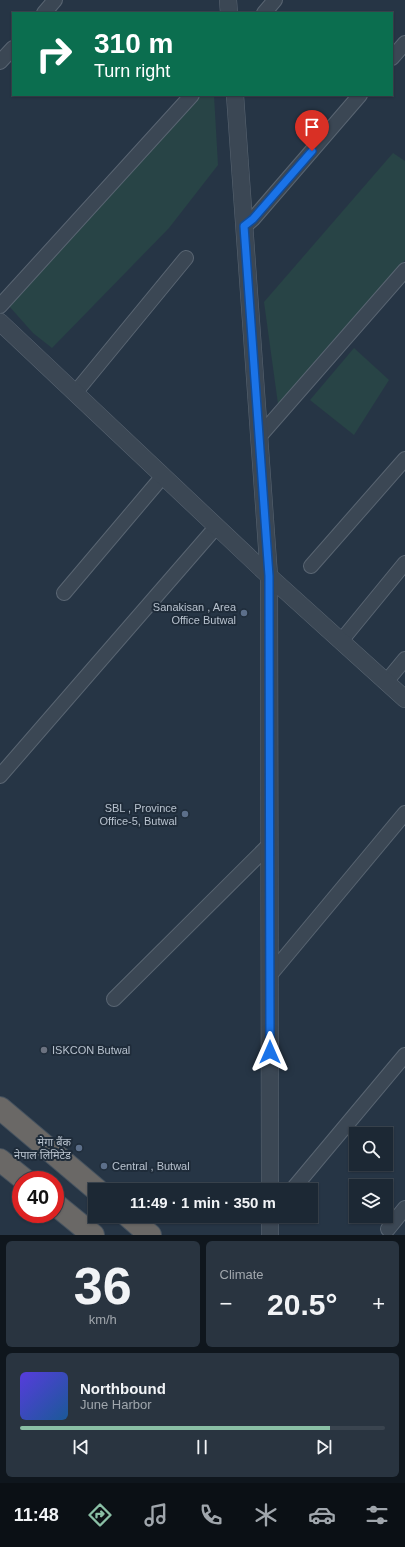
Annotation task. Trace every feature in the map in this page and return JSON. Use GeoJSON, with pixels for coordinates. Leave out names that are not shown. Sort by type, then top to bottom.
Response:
{"type":"FeatureCollection","features":[{"type":"Feature","properties":{"kind":"highway"},"geometry":{"type":"LineString","coordinates":[[0,1108],[89,1183]]}},
{"type":"Feature","properties":{"kind":"highway"},"geometry":{"type":"LineString","coordinates":[[0,1160],[14,1171]]}},
{"type":"Feature","properties":{"kind":"highway"},"geometry":{"type":"LineString","coordinates":[[64,1211],[93,1235]]}},
{"type":"Feature","properties":{"kind":"highway"},"geometry":{"type":"LineString","coordinates":[[136,1223],[150,1235]]}},
{"type":"Feature","properties":{"kind":"street"},"geometry":{"type":"LineString","coordinates":[[45,12],[55,0]]}},
{"type":"Feature","properties":{"kind":"street"},"geometry":{"type":"LineString","coordinates":[[228,0],[229,12]]}},
{"type":"Feature","properties":{"kind":"street"},"geometry":{"type":"LineString","coordinates":[[265,12],[275,0]]}},
{"type":"Feature","properties":{"kind":"street"},"geometry":{"type":"LineString","coordinates":[[393,57],[405,43]]}},
{"type":"Feature","properties":{"kind":"street"},"geometry":{"type":"LineString","coordinates":[[0,62],[12,49]]}},
{"type":"Feature","properties":{"kind":"street"},"geometry":{"type":"LineString","coordinates":[[0,306],[191,96]]}},
{"type":"Feature","properties":{"kind":"street"},"geometry":{"type":"LineString","coordinates":[[235,96],[269,576],[270,1183]]}},
{"type":"Feature","properties":{"kind":"street"},"geometry":{"type":"LineString","coordinates":[[244,226],[253,219],[359,96]]}},
{"type":"Feature","properties":{"kind":"street"},"geometry":{"type":"LineString","coordinates":[[75,393],[186,258]]}},
{"type":"Feature","properties":{"kind":"street"},"geometry":{"type":"LineString","coordinates":[[259,437],[405,270]]}},
{"type":"Feature","properties":{"kind":"street"},"geometry":{"type":"LineString","coordinates":[[0,322],[269,576],[405,699]]}},
{"type":"Feature","properties":{"kind":"street"},"geometry":{"type":"LineString","coordinates":[[311,566],[405,459]]}},
{"type":"Feature","properties":{"kind":"street"},"geometry":{"type":"LineString","coordinates":[[64,593],[163,476]]}},
{"type":"Feature","properties":{"kind":"street"},"geometry":{"type":"LineString","coordinates":[[0,776],[217,526]]}},
{"type":"Feature","properties":{"kind":"street"},"geometry":{"type":"LineString","coordinates":[[341,641],[405,563]]}},
{"type":"Feature","properties":{"kind":"street"},"geometry":{"type":"LineString","coordinates":[[386,682],[405,659]]}},
{"type":"Feature","properties":{"kind":"street"},"geometry":{"type":"LineString","coordinates":[[270,975],[405,813]]}},
{"type":"Feature","properties":{"kind":"street"},"geometry":{"type":"LineString","coordinates":[[114,999],[270,844]]}},
{"type":"Feature","properties":{"kind":"street"},"geometry":{"type":"LineString","coordinates":[[298,1183],[405,1054]]}},
{"type":"Feature","properties":{"kind":"street"},"geometry":{"type":"LineString","coordinates":[[388,1229],[405,1208]]}},
{"type":"Feature","properties":{"kind":"street"},"geometry":{"type":"LineString","coordinates":[[270,1223],[270,1235]]}},
{"type":"Feature","properties":{"kind":"green space"},"geometry":{"type":"Polygon","coordinates":[[[201,96],[214,96],[218,165],[169,228],[52,348],[33,333],[9,306],[201,96]]]}},
{"type":"Feature","properties":{"kind":"green space"},"geometry":{"type":"Polygon","coordinates":[[[393,153],[405,161],[405,260],[278,404],[264,302],[393,153]]]}},
{"type":"Feature","properties":{"kind":"green space"},"geometry":{"type":"Polygon","coordinates":[[[354,348],[389,380],[354,435],[310,400],[354,348]]]}},
{"type":"Feature","properties":{"kind":"place","name":"Sanakisan , Area Office Butwal"},"geometry":{"type":"Point","coordinates":[244,613]}},
{"type":"Feature","properties":{"kind":"place","name":"SBL , Province Office-5, Butwal"},"geometry":{"type":"Point","coordinates":[185,814]}},
{"type":"Feature","properties":{"kind":"place","name":"ISKCON Butwal"},"geometry":{"type":"Point","coordinates":[44,1050]}},
{"type":"Feature","properties":{"kind":"place","name":"मेगा बैंक नेपाल लिमिटेड"},"geometry":{"type":"Point","coordinates":[79,1148]}},
{"type":"Feature","properties":{"kind":"place","name":"Central , Butwal"},"geometry":{"type":"Point","coordinates":[104,1166]}},
{"type":"Feature","properties":{"kind":"route"},"geometry":{"type":"LineString","coordinates":[[270,1052],[269,576],[244,226],[253,219],[312,151]]}}]}
